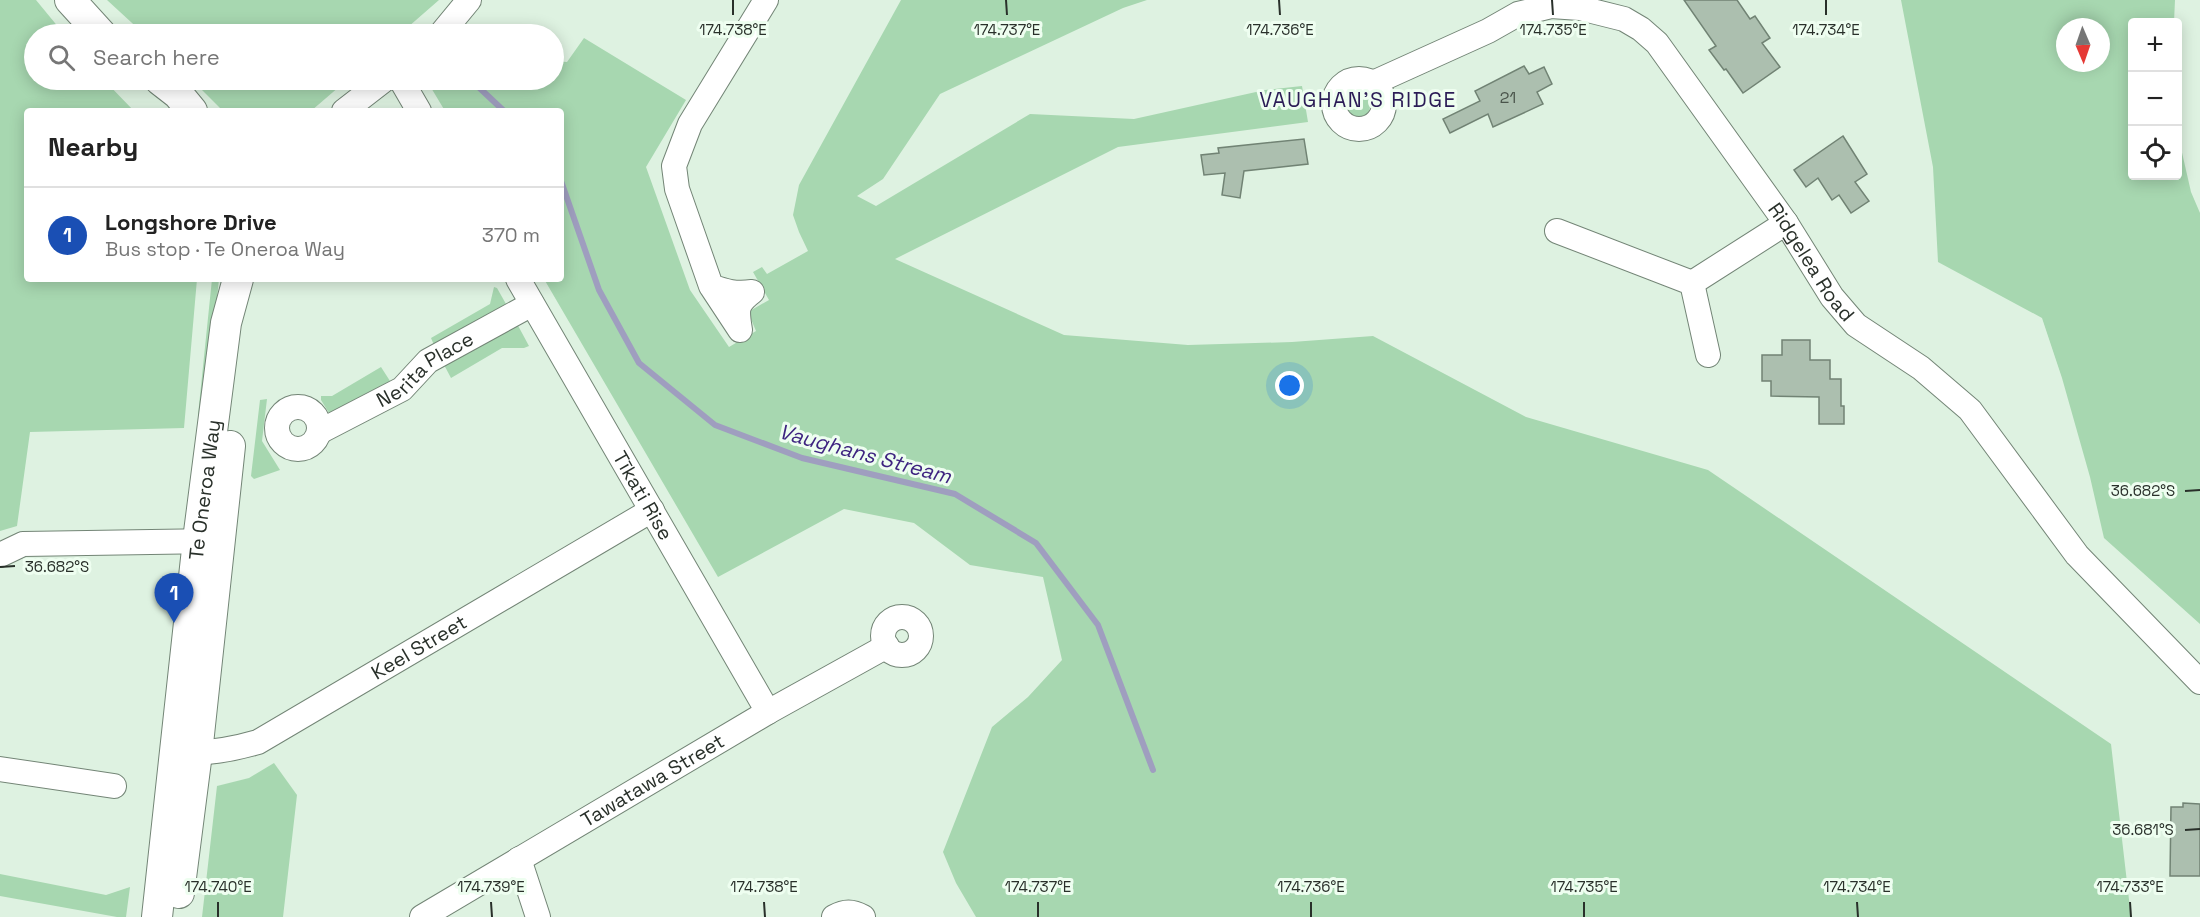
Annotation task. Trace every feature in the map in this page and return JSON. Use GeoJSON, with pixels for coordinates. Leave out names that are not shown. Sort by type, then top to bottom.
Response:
{"type":"FeatureCollection","features":[{"type":"Feature","properties":{"kind":"street"},"geometry":{"type":"LineString","coordinates":[[70,0],[92,24]]}},
{"type":"Feature","properties":{"kind":"street"},"geometry":{"type":"LineString","coordinates":[[450,24],[470,0]]}},
{"type":"Feature","properties":{"kind":"street"},"geometry":{"type":"LineString","coordinates":[[711,286],[677,189],[674,165],[690,124],[766,0]]}},
{"type":"Feature","properties":{"kind":"street","name":"Ridgelea Road"},"geometry":{"type":"LineString","coordinates":[[1373,83],[1488,31],[1518,14],[1551,6],[1580,8],[1624,19],[1641,29],[1657,43],[1786,223],[1832,297],[1856,325],[1921,368],[1970,410],[2077,555],[2200,682]]}},
{"type":"Feature","properties":{"kind":"street"},"geometry":{"type":"LineString","coordinates":[[146,90],[164,108]]}},
{"type":"Feature","properties":{"kind":"street"},"geometry":{"type":"LineString","coordinates":[[173,90],[190,108]]}},
{"type":"Feature","properties":{"kind":"street"},"geometry":{"type":"LineString","coordinates":[[348,108],[371,90]]}},
{"type":"Feature","properties":{"kind":"street"},"geometry":{"type":"LineString","coordinates":[[407,90],[417,108]]}},
{"type":"Feature","properties":{"kind":"street"},"geometry":{"type":"LineString","coordinates":[[1692,283],[1786,223]]}},
{"type":"Feature","properties":{"kind":"street"},"geometry":{"type":"LineString","coordinates":[[1557,231],[1692,283]]}},
{"type":"Feature","properties":{"kind":"street","name":"Te Oneroa Way"},"geometry":{"type":"LineString","coordinates":[[176,917],[186,753],[209,540],[242,330],[242,304],[238,282]]}},
{"type":"Feature","properties":{"kind":"street","name":"Tīkati Rise"},"geometry":{"type":"LineString","coordinates":[[520,282],[768,712]]}},
{"type":"Feature","properties":{"kind":"street"},"geometry":{"type":"LineString","coordinates":[[1692,283],[1708,355]]}},
{"type":"Feature","properties":{"kind":"street","name":"Nerita Place"},"geometry":{"type":"LineString","coordinates":[[319,432],[402,389],[428,361],[532,304]]}},
{"type":"Feature","properties":{"kind":"street","name":"Keel Street"},"geometry":{"type":"LineString","coordinates":[[186,753],[229,750],[258,742],[652,510]]}},
{"type":"Feature","properties":{"kind":"street"},"geometry":{"type":"LineString","coordinates":[[0,555],[23,544],[209,540]]}},
{"type":"Feature","properties":{"kind":"street","name":"Tawatawa Street"},"geometry":{"type":"LineString","coordinates":[[422,917],[768,712],[887,646]]}},
{"type":"Feature","properties":{"kind":"street","name":"Te Oneroa Way"},"geometry":{"type":"LineString","coordinates":[[157,917],[186,753]]}},
{"type":"Feature","properties":{"kind":"street"},"geometry":{"type":"LineString","coordinates":[[0,769],[114,786]]}},
{"type":"Feature","properties":{"kind":"street"},"geometry":{"type":"LineString","coordinates":[[519,859],[538,917]]}},
{"type":"Feature","properties":{"kind":"street"},"geometry":{"type":"LineString","coordinates":[[834,917],[843,912],[854,912],[863,917]]}},
{"type":"Feature","properties":{"kind":"green space"},"geometry":{"type":"Polygon","coordinates":[[[0,0],[36,0],[56,24],[24,24],[24,90],[114,90],[131,108],[24,108],[24,282],[197,282],[184,428],[30,432],[17,526],[0,531],[0,0]]]}},
{"type":"Feature","properties":{"kind":"green space"},"geometry":{"type":"Polygon","coordinates":[[[107,0],[439,0],[411,24],[133,24],[107,0]]]}},
{"type":"Feature","properties":{"kind":"green space"},"geometry":{"type":"Polygon","coordinates":[[[901,0],[1147,0],[1123,8],[940,94],[883,179],[857,196],[876,206],[1030,114],[1134,119],[1265,90],[1302,86],[1308,122],[1118,147],[895,259],[1064,335],[1188,345],[1292,342],[1373,336],[1526,417],[1708,470],[2111,744],[2131,917],[976,917],[956,883],[943,852],[992,727],[1028,697],[1062,660],[1043,577],[970,565],[914,523],[844,509],[718,577],[546,282],[564,282],[564,108],[443,108],[432,90],[564,90],[564,62],[567,62],[584,38],[686,100],[646,167],[690,290],[729,347],[756,331],[748,312],[769,300],[753,272],[762,267],[767,274],[808,251],[793,215],[799,185],[901,0]]]}},
{"type":"Feature","properties":{"kind":"green space"},"geometry":{"type":"Polygon","coordinates":[[[1901,0],[2175,0],[2174,18],[2128,18],[2128,180],[2182,180],[2182,153],[2191,192],[2200,213],[2200,624],[2104,538],[2090,477],[2062,378],[2042,318],[1938,262],[1933,167],[1901,0]]]}},
{"type":"Feature","properties":{"kind":"green space"},"geometry":{"type":"Polygon","coordinates":[[[202,90],[335,90],[314,108],[220,108],[202,90]]]}},
{"type":"Feature","properties":{"kind":"green space"},"geometry":{"type":"Polygon","coordinates":[[[1357,93],[1366,97],[1370,106],[1366,115],[1357,119],[1348,115],[1344,106],[1348,97],[1357,93]]]}},
{"type":"Feature","properties":{"kind":"green space"},"geometry":{"type":"Polygon","coordinates":[[[212,282],[219,282],[205,414],[198,415],[212,282]]]}},
{"type":"Feature","properties":{"kind":"green space"},"geometry":{"type":"Polygon","coordinates":[[[494,287],[497,288],[506,304],[434,345],[431,338],[490,304],[494,287]]]}},
{"type":"Feature","properties":{"kind":"green space"},"geometry":{"type":"Polygon","coordinates":[[[515,320],[529,346],[502,348],[451,378],[442,361],[515,320]]]}},
{"type":"Feature","properties":{"kind":"green space"},"geometry":{"type":"Polygon","coordinates":[[[381,367],[390,381],[329,413],[321,396],[332,396],[381,367]]]}},
{"type":"Feature","properties":{"kind":"green space"},"geometry":{"type":"Polygon","coordinates":[[[267,399],[262,441],[280,470],[254,479],[251,476],[260,400],[267,399]]]}},
{"type":"Feature","properties":{"kind":"green space"},"geometry":{"type":"Polygon","coordinates":[[[274,763],[297,795],[283,917],[202,917],[217,786],[249,778],[274,763]]]}},
{"type":"Feature","properties":{"kind":"green space"},"geometry":{"type":"Polygon","coordinates":[[[0,874],[106,895],[130,887],[126,917],[0,896],[0,874]]]}},
{"type":"Feature","properties":{"kind":"building"},"geometry":{"type":"Polygon","coordinates":[[[1684,0],[1737,0],[1750,19],[1755,16],[1770,38],[1762,43],[1780,67],[1743,93],[1709,50],[1716,46],[1684,0]]]}},
{"type":"Feature","properties":{"kind":"building"},"geometry":{"type":"Polygon","coordinates":[[[1524,66],[1529,74],[1544,67],[1552,84],[1537,92],[1543,104],[1493,127],[1488,114],[1450,133],[1443,119],[1480,101],[1475,91],[1524,66]]]}},
{"type":"Feature","properties":{"kind":"building"},"geometry":{"type":"Polygon","coordinates":[[[1843,136],[1867,174],[1855,182],[1869,201],[1851,213],[1839,195],[1832,200],[1818,178],[1806,187],[1794,170],[1843,136]]]}},
{"type":"Feature","properties":{"kind":"building"},"geometry":{"type":"Polygon","coordinates":[[[1304,139],[1308,164],[1244,171],[1240,198],[1222,195],[1225,173],[1204,175],[1201,155],[1219,153],[1218,148],[1304,139]]]}},
{"type":"Feature","properties":{"kind":"building"},"geometry":{"type":"Polygon","coordinates":[[[1782,340],[1810,340],[1810,360],[1830,360],[1830,379],[1841,379],[1844,424],[1819,424],[1819,397],[1771,396],[1771,381],[1762,381],[1762,355],[1782,355],[1782,340]]]}},
{"type":"Feature","properties":{"kind":"building"},"geometry":{"type":"Polygon","coordinates":[[[2183,803],[2200,804],[2200,876],[2170,876],[2171,807],[2183,807],[2183,803]]]}},
{"type":"Feature","properties":{"kind":"waterway","name":"Vaughans Stream"},"geometry":{"type":"LineString","coordinates":[[482,90],[501,108]]}},
{"type":"Feature","properties":{"kind":"waterway","name":"Vaughans Stream"},"geometry":{"type":"LineString","coordinates":[[564,190],[599,290],[639,363],[715,425],[802,458],[955,494],[1036,543],[1098,625],[1153,770]]}},
{"type":"Feature","properties":{"kind":"place","name":"Longshore Drive"},"geometry":{"type":"Point","coordinates":[174,623]}},
{"type":"Feature","properties":{"kind":"district","name":"VAUGHAN'S RIDGE"},"geometry":{"type":"Point","coordinates":[1358,100]}}]}
